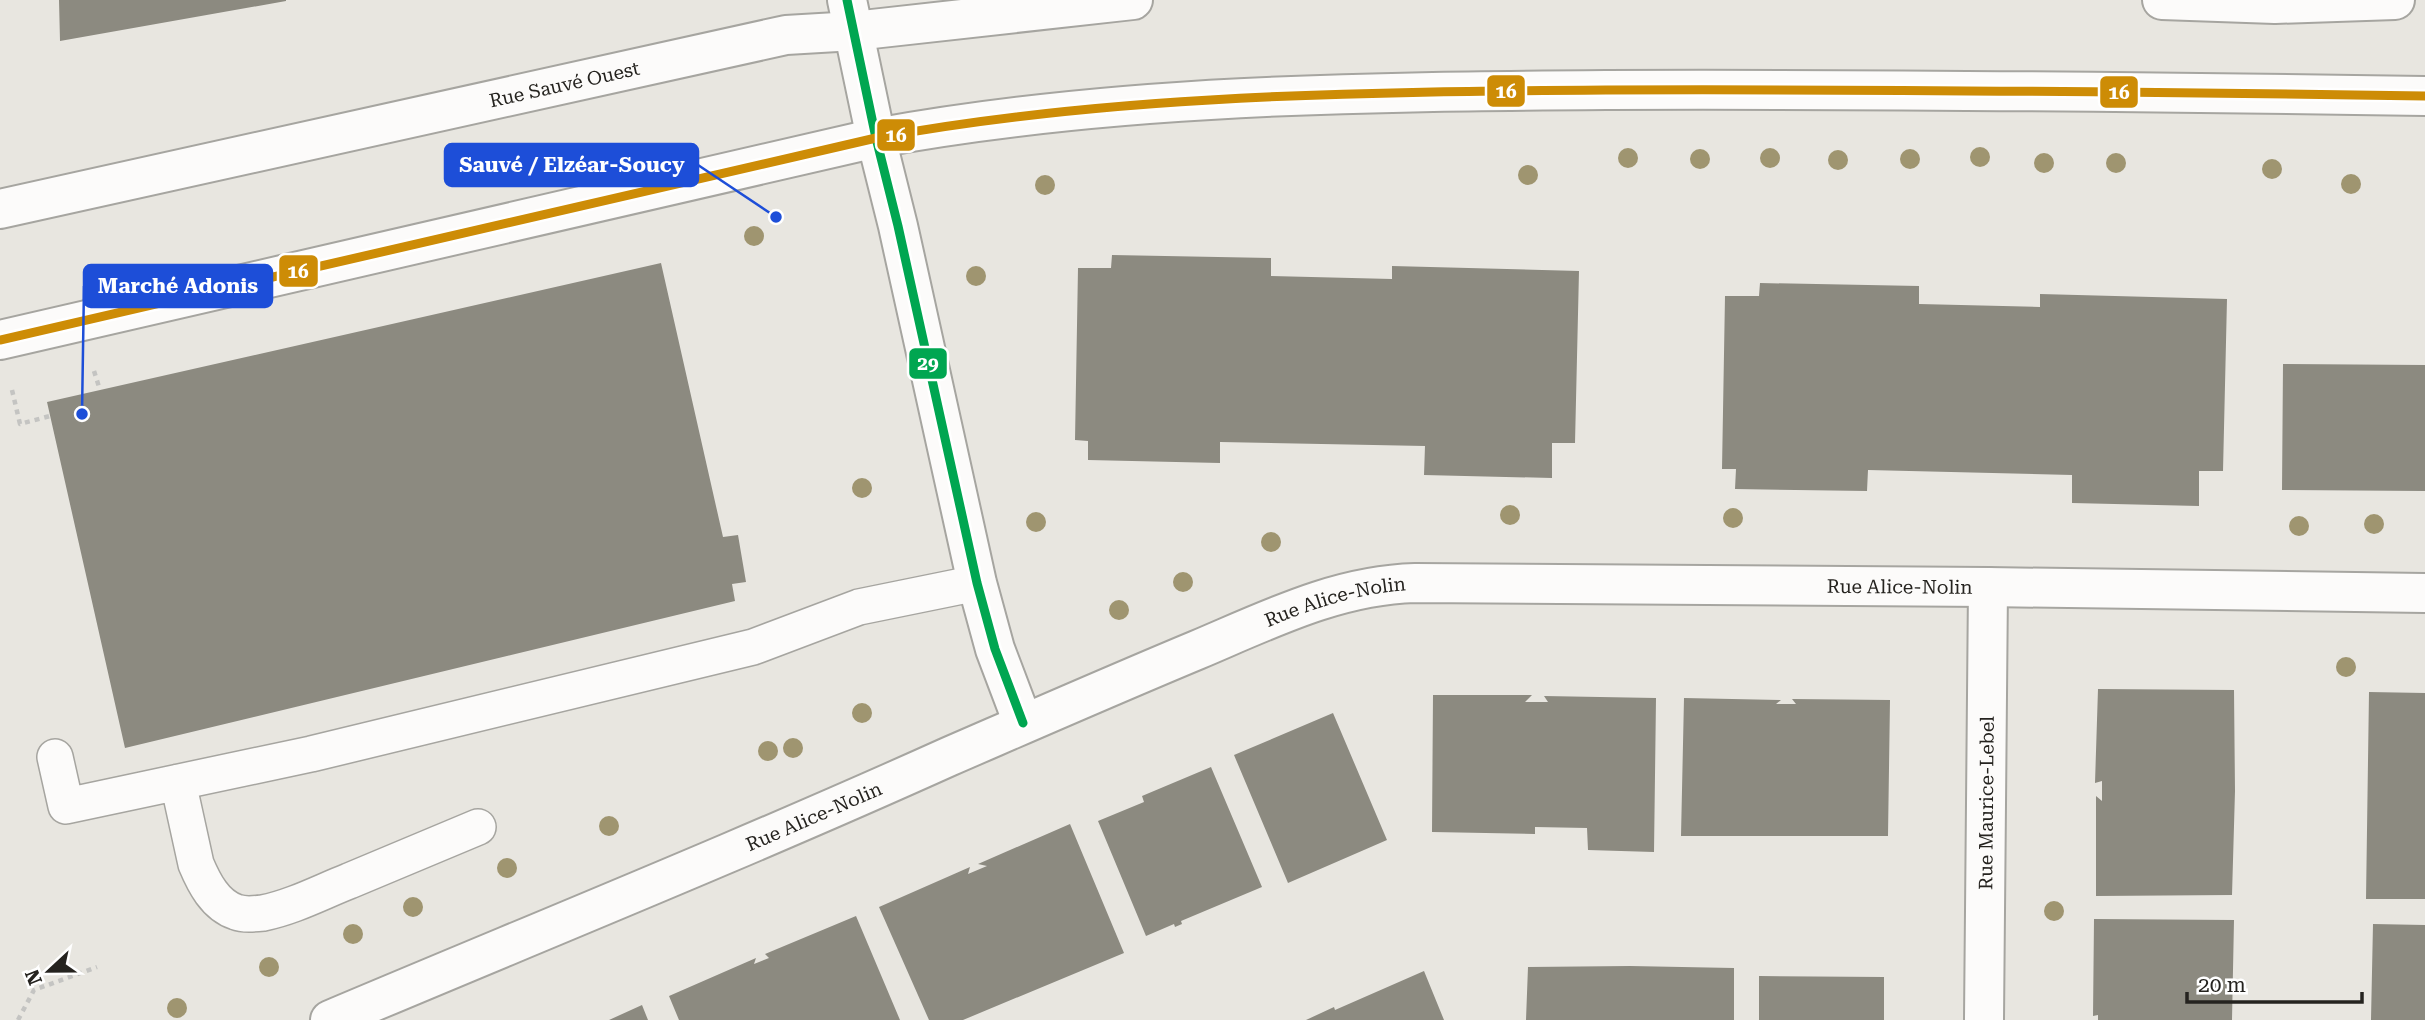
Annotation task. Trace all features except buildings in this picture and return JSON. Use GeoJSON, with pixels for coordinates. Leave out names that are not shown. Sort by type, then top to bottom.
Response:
{"type":"FeatureCollection","features":[{"type":"Feature","properties":{"kind":"main road","name":"Rue Sauvé Ouest"},"geometry":{"type":"LineString","coordinates":[[0,209],[786,35],[851,15],[1133,0]]}},
{"type":"Feature","properties":{"kind":"main road"},"geometry":{"type":"LineString","coordinates":[[2162,0],[2276,4],[2395,0]]}},
{"type":"Feature","properties":{"kind":"main road"},"geometry":{"type":"LineString","coordinates":[[851,15],[876,138],[977,583],[995,649],[1023,723]]}},
{"type":"Feature","properties":{"kind":"main road"},"geometry":{"type":"LineString","coordinates":[[0,340],[876,138],[940,127],[1187,100],[1377,92],[1775,90],[2425,96]]}},
{"type":"Feature","properties":{"kind":"main road","name":"Rue Alice-Nolin"},"geometry":{"type":"LineString","coordinates":[[330,1020],[862,796],[1023,723],[1332,595],[1387,584],[1988,587],[2425,593]]}},
{"type":"Feature","properties":{"kind":"main road","name":"Rue Maurice-Lebel"},"geometry":{"type":"LineString","coordinates":[[1984,1020],[1988,587]]}},
{"type":"Feature","properties":{"kind":"lane"},"geometry":{"type":"LineString","coordinates":[[55,757],[66,806],[311,754],[753,647],[859,607],[977,583]]}},
{"type":"Feature","properties":{"kind":"lane"},"geometry":{"type":"LineString","coordinates":[[178,782],[201,877],[209,891],[220,902],[233,911],[244,914],[262,913],[303,900],[478,827]]}},
{"type":"Feature","properties":{"kind":"path"},"geometry":{"type":"LineString","coordinates":[[94,371],[100,390]]}},
{"type":"Feature","properties":{"kind":"path"},"geometry":{"type":"LineString","coordinates":[[12,390],[20,424],[50,416]]}},
{"type":"Feature","properties":{"kind":"path"},"geometry":{"type":"LineString","coordinates":[[18,1020],[34,990],[97,967]]}},
{"type":"Feature","properties":{"kind":"transit line","name":"29"},"geometry":{"type":"LineString","coordinates":[[847,0],[977,583],[995,649],[1023,723]]}},
{"type":"Feature","properties":{"kind":"transit line","name":"16"},"geometry":{"type":"LineString","coordinates":[[0,340],[876,138],[1057,112],[1240,98],[1514,91],[1913,90],[2425,96]]}},
{"type":"Feature","properties":{"kind":"place","name":"Sauvé / Elzéar-Soucy"},"geometry":{"type":"Point","coordinates":[776,217]}},
{"type":"Feature","properties":{"kind":"place","name":"Marché Adonis"},"geometry":{"type":"Point","coordinates":[82,414]}}]}
